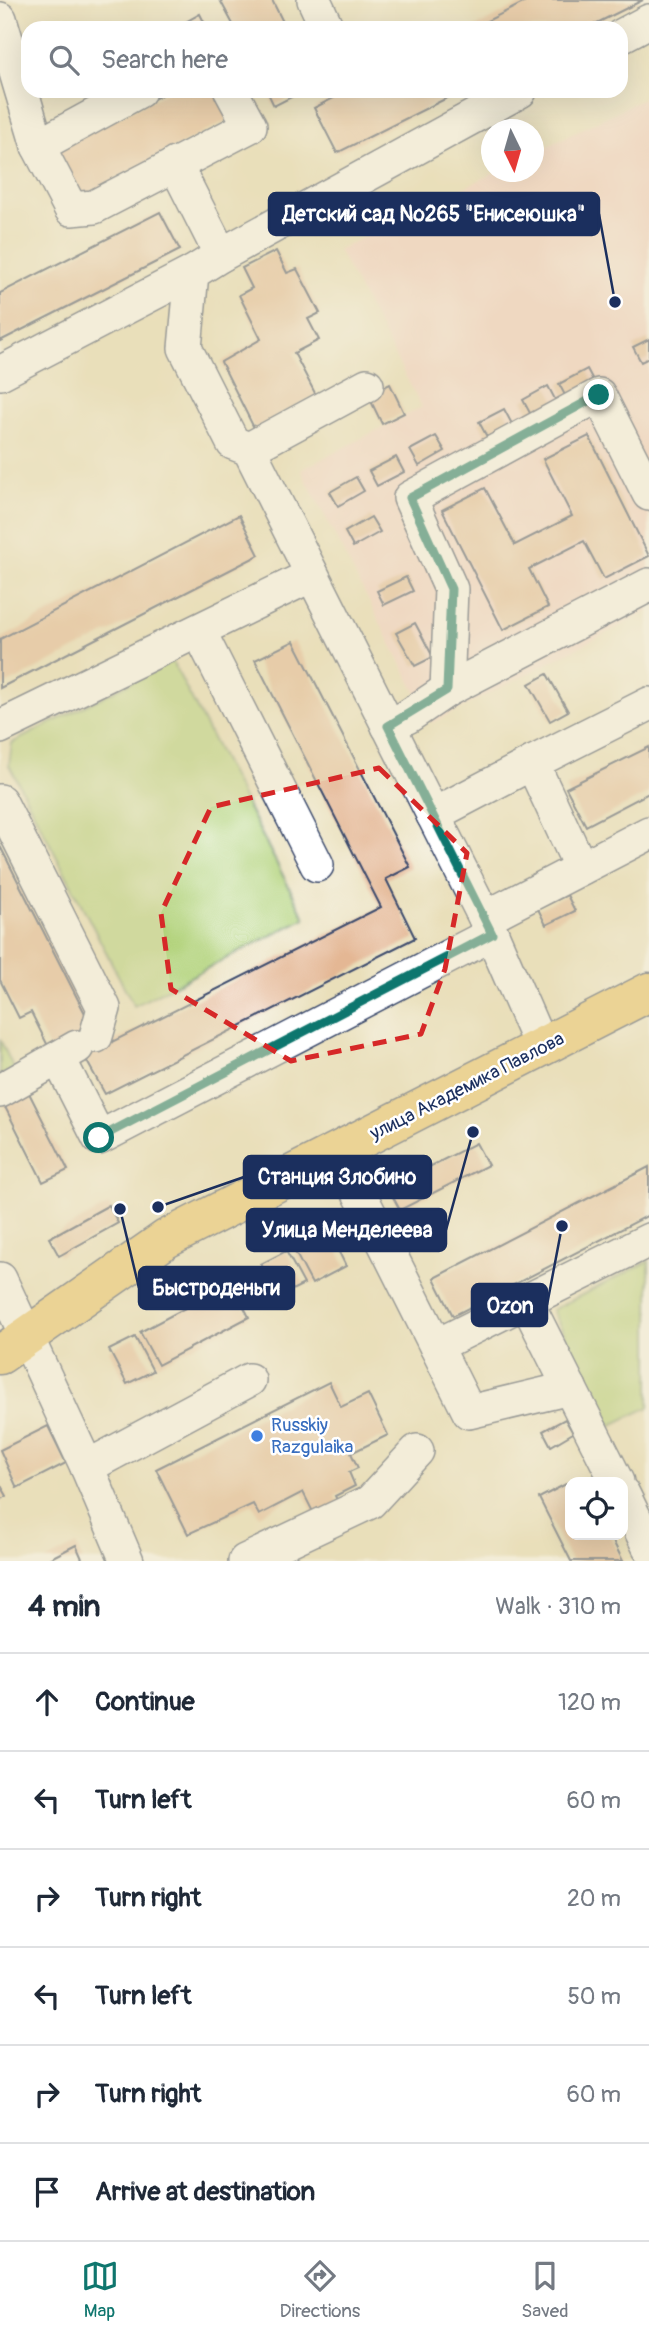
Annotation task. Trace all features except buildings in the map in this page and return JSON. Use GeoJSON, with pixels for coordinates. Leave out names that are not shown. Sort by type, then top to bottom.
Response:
{"type":"FeatureCollection","features":[{"type":"Feature","properties":{"kind":"main road","name":"улица Академика Павлова"},"geometry":{"type":"LineString","coordinates":[[13,1345],[166,1239],[649,992]]}},
{"type":"Feature","properties":{"kind":"street"},"geometry":{"type":"LineString","coordinates":[[314,0],[324,21]]}},
{"type":"Feature","properties":{"kind":"street"},"geometry":{"type":"LineString","coordinates":[[0,19],[21,89]]}},
{"type":"Feature","properties":{"kind":"street"},"geometry":{"type":"LineString","coordinates":[[628,32],[649,20]]}},
{"type":"Feature","properties":{"kind":"street"},"geometry":{"type":"LineString","coordinates":[[24,98],[38,146],[71,209],[94,207],[250,126],[235,98]]}},
{"type":"Feature","properties":{"kind":"street"},"geometry":{"type":"LineString","coordinates":[[38,146],[126,98]]}},
{"type":"Feature","properties":{"kind":"street"},"geometry":{"type":"LineString","coordinates":[[0,373],[192,273],[507,98]]}},
{"type":"Feature","properties":{"kind":"street"},"geometry":{"type":"LineString","coordinates":[[175,164],[221,255]]}},
{"type":"Feature","properties":{"kind":"street"},"geometry":{"type":"LineString","coordinates":[[192,273],[184,348],[233,443],[248,449],[489,926],[541,1047]]}},
{"type":"Feature","properties":{"kind":"street"},"geometry":{"type":"LineString","coordinates":[[248,449],[367,385]]}},
{"type":"Feature","properties":{"kind":"street"},"geometry":{"type":"LineString","coordinates":[[447,690],[451,589],[410,498],[599,395],[649,494]]}},
{"type":"Feature","properties":{"kind":"street"},"geometry":{"type":"LineString","coordinates":[[0,727],[312,575]]}},
{"type":"Feature","properties":{"kind":"street"},"geometry":{"type":"LineString","coordinates":[[388,726],[447,690],[649,585]]}},
{"type":"Feature","properties":{"kind":"street"},"geometry":{"type":"LineString","coordinates":[[199,631],[317,865]]}},
{"type":"Feature","properties":{"kind":"street"},"geometry":{"type":"LineString","coordinates":[[433,815],[649,704]]}},
{"type":"Feature","properties":{"kind":"street"},"geometry":{"type":"LineString","coordinates":[[532,763],[581,868]]}},
{"type":"Feature","properties":{"kind":"street"},"geometry":{"type":"LineString","coordinates":[[0,801],[104,1008],[78,1047],[0,1091]]}},
{"type":"Feature","properties":{"kind":"street"},"geometry":{"type":"LineString","coordinates":[[78,1047],[99,1138],[489,926],[581,868],[649,833]]}},
{"type":"Feature","properties":{"kind":"street"},"geometry":{"type":"LineString","coordinates":[[338,1151],[469,1412],[570,1388]]}},
{"type":"Feature","properties":{"kind":"street"},"geometry":{"type":"LineString","coordinates":[[436,1346],[649,1240]]}},
{"type":"Feature","properties":{"kind":"street"},"geometry":{"type":"LineString","coordinates":[[0,1279],[13,1345],[87,1467],[127,1561]]}},
{"type":"Feature","properties":{"kind":"street"},"geometry":{"type":"LineString","coordinates":[[526,1301],[614,1477]]}},
{"type":"Feature","properties":{"kind":"street"},"geometry":{"type":"LineString","coordinates":[[87,1467],[249,1380]]}},
{"type":"Feature","properties":{"kind":"street"},"geometry":{"type":"LineString","coordinates":[[246,1561],[370,1502],[417,1451]]}},
{"type":"Feature","properties":{"kind":"street"},"geometry":{"type":"LineString","coordinates":[[628,1502],[646,1532]]}},
{"type":"Feature","properties":{"kind":"highlighted area"},"geometry":{"type":"Polygon","coordinates":[[[379,768],[467,853],[445,969],[421,1034],[291,1061],[171,989],[161,913],[211,807],[379,768]]]}},
{"type":"Feature","properties":{"kind":"shaded area"},"geometry":{"type":"Polygon","coordinates":[[[649,95],[649,611],[432,723],[301,470],[422,407],[338,250],[481,179],[481,182],[544,182],[544,148],[649,95]]]}},
{"type":"Feature","properties":{"kind":"green space"},"geometry":{"type":"Polygon","coordinates":[[[172,661],[305,918],[134,1006],[9,765],[12,743],[172,661]]]}},
{"type":"Feature","properties":{"kind":"green space"},"geometry":{"type":"Polygon","coordinates":[[[0,1039],[14,1069],[0,1076],[0,1039]]]}},
{"type":"Feature","properties":{"kind":"green space"},"geometry":{"type":"Polygon","coordinates":[[[649,1261],[649,1407],[610,1426],[552,1310],[649,1261]]]}},
{"type":"Feature","properties":{"kind":"place","name":"Детский сад №265 \"Енисеюшка\""},"geometry":{"type":"Point","coordinates":[615,302]}},
{"type":"Feature","properties":{"kind":"place","name":"Улица Менделеева"},"geometry":{"type":"Point","coordinates":[473,1132]}},
{"type":"Feature","properties":{"kind":"place","name":"Станция Злобино"},"geometry":{"type":"Point","coordinates":[158,1207]}},
{"type":"Feature","properties":{"kind":"place","name":"Быстроденьги"},"geometry":{"type":"Point","coordinates":[120,1209]}},
{"type":"Feature","properties":{"kind":"place","name":"Ozon"},"geometry":{"type":"Point","coordinates":[562,1226]}},
{"type":"Feature","properties":{"kind":"place","name":"Russkiy Razgulaika"},"geometry":{"type":"Point","coordinates":[257,1436]}},
{"type":"Feature","properties":{"kind":"route"},"geometry":{"type":"LineString","coordinates":[[99,1138],[492,934],[388,726],[407,717],[447,690],[451,589],[410,498],[599,395]]}}]}
